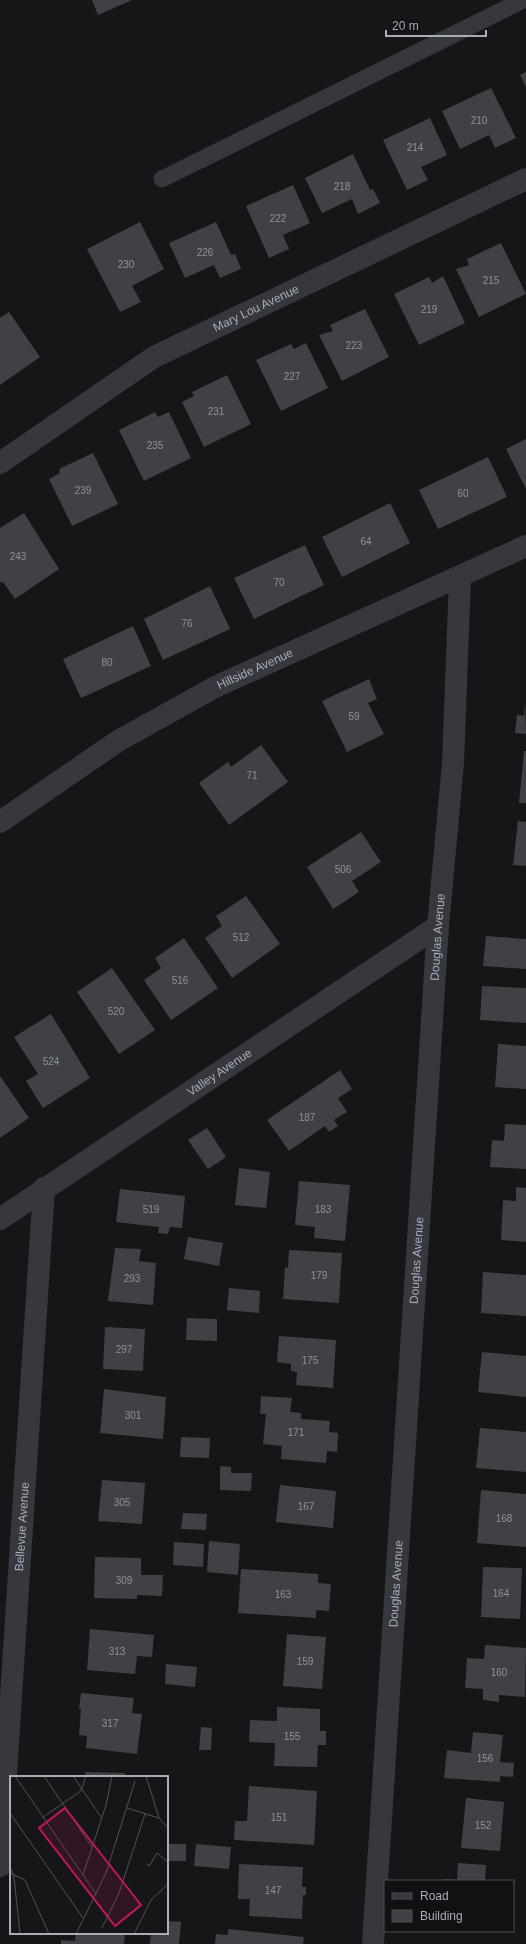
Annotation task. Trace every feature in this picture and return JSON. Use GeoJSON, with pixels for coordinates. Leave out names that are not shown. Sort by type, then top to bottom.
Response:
{"type":"FeatureCollection","features":[{"type":"Feature","properties":{"kind":"street","name":"Mary Lou Avenue"},"geometry":{"type":"LineString","coordinates":[[0,463],[154,357],[526,179]]}},
{"type":"Feature","properties":{"kind":"street","name":"Hillside Avenue"},"geometry":{"type":"LineString","coordinates":[[0,822],[118,741],[215,687],[460,578],[526,546]]}},
{"type":"Feature","properties":{"kind":"street","name":"Douglas Avenue"},"geometry":{"type":"LineString","coordinates":[[373,1944],[438,926],[453,763],[460,578]]}},
{"type":"Feature","properties":{"kind":"street","name":"Valley Avenue"},"geometry":{"type":"LineString","coordinates":[[0,1219],[44,1188],[438,926]]}},
{"type":"Feature","properties":{"kind":"street","name":"Bellevue Avenue"},"geometry":{"type":"LineString","coordinates":[[0,1866],[44,1188]]}},
{"type":"Feature","properties":{"kind":"lane"},"geometry":{"type":"LineString","coordinates":[[162,180],[523,0]]}},
{"type":"Feature","properties":{"kind":"building"},"geometry":{"type":"Polygon","coordinates":[[[92,0],[132,0],[98,15],[92,0]]]}},
{"type":"Feature","properties":{"kind":"building"},"geometry":{"type":"Polygon","coordinates":[[[526,72],[526,87],[520,75],[526,72]]]}},
{"type":"Feature","properties":{"kind":"building"},"geometry":{"type":"Polygon","coordinates":[[[491,88],[516,138],[495,148],[489,135],[460,149],[442,111],[491,88]]]}},
{"type":"Feature","properties":{"kind":"building"},"geometry":{"type":"Polygon","coordinates":[[[430,118],[447,155],[421,167],[428,180],[407,190],[383,140],[430,118]]]}},
{"type":"Feature","properties":{"kind":"building"},"geometry":{"type":"Polygon","coordinates":[[[353,154],[370,190],[373,189],[380,203],[358,214],[352,199],[322,213],[305,178],[353,154]]]}},
{"type":"Feature","properties":{"kind":"building"},"geometry":{"type":"Polygon","coordinates":[[[293,185],[310,223],[283,235],[289,249],[269,258],[246,206],[293,185]]]}},
{"type":"Feature","properties":{"kind":"building"},"geometry":{"type":"Polygon","coordinates":[[[140,222],[164,269],[132,286],[141,302],[120,312],[87,249],[140,222]]]}},
{"type":"Feature","properties":{"kind":"building"},"geometry":{"type":"Polygon","coordinates":[[[216,222],[231,255],[235,254],[241,269],[220,278],[214,265],[185,278],[169,243],[216,222]]]}},
{"type":"Feature","properties":{"kind":"building"},"geometry":{"type":"Polygon","coordinates":[[[501,243],[526,294],[479,317],[456,269],[469,265],[467,259],[501,243]]]}},
{"type":"Feature","properties":{"kind":"building"},"geometry":{"type":"Polygon","coordinates":[[[443,276],[465,323],[419,345],[394,294],[429,277],[432,283],[443,276]]]}},
{"type":"Feature","properties":{"kind":"building"},"geometry":{"type":"Polygon","coordinates":[[[365,309],[389,357],[342,381],[319,335],[333,331],[330,325],[365,309]]]}},
{"type":"Feature","properties":{"kind":"building"},"geometry":{"type":"Polygon","coordinates":[[[9,312],[40,357],[0,385],[0,318],[9,312]]]}},
{"type":"Feature","properties":{"kind":"building"},"geometry":{"type":"Polygon","coordinates":[[[306,343],[328,388],[281,411],[256,360],[291,344],[294,349],[306,343]]]}},
{"type":"Feature","properties":{"kind":"building"},"geometry":{"type":"Polygon","coordinates":[[[227,375],[251,424],[204,447],[182,402],[194,396],[192,392],[227,375]]]}},
{"type":"Feature","properties":{"kind":"building"},"geometry":{"type":"Polygon","coordinates":[[[155,412],[158,417],[169,412],[191,458],[144,481],[119,430],[155,412]]]}},
{"type":"Feature","properties":{"kind":"building"},"geometry":{"type":"Polygon","coordinates":[[[526,439],[526,489],[506,449],[526,439]]]}},
{"type":"Feature","properties":{"kind":"building"},"geometry":{"type":"Polygon","coordinates":[[[93,453],[118,504],[72,526],[49,479],[60,473],[59,469],[93,453]]]}},
{"type":"Feature","properties":{"kind":"building"},"geometry":{"type":"Polygon","coordinates":[[[488,457],[507,497],[438,529],[419,490],[488,457]]]}},
{"type":"Feature","properties":{"kind":"building"},"geometry":{"type":"Polygon","coordinates":[[[390,503],[410,543],[342,577],[322,537],[390,503]]]}},
{"type":"Feature","properties":{"kind":"building"},"geometry":{"type":"Polygon","coordinates":[[[24,513],[59,569],[15,599],[3,582],[1,583],[0,581],[0,528],[24,513]]]}},
{"type":"Feature","properties":{"kind":"building"},"geometry":{"type":"Polygon","coordinates":[[[305,545],[324,585],[254,619],[234,578],[305,545]]]}},
{"type":"Feature","properties":{"kind":"building"},"geometry":{"type":"Polygon","coordinates":[[[210,586],[230,629],[163,660],[144,619],[210,586]]]}},
{"type":"Feature","properties":{"kind":"building"},"geometry":{"type":"Polygon","coordinates":[[[133,626],[151,666],[81,698],[63,659],[133,626]]]}},
{"type":"Feature","properties":{"kind":"building"},"geometry":{"type":"Polygon","coordinates":[[[369,679],[377,699],[368,703],[384,734],[347,752],[322,701],[369,679]]]}},
{"type":"Feature","properties":{"kind":"building"},"geometry":{"type":"Polygon","coordinates":[[[525,701],[526,734],[515,733],[517,715],[524,716],[525,701]]]}},
{"type":"Feature","properties":{"kind":"building"},"geometry":{"type":"Polygon","coordinates":[[[261,745],[288,782],[229,825],[199,783],[228,762],[231,767],[261,745]]]}},
{"type":"Feature","properties":{"kind":"building"},"geometry":{"type":"Polygon","coordinates":[[[524,751],[526,751],[526,803],[519,803],[524,751]]]}},
{"type":"Feature","properties":{"kind":"building"},"geometry":{"type":"Polygon","coordinates":[[[518,821],[526,822],[526,866],[513,865],[518,821]]]}},
{"type":"Feature","properties":{"kind":"building"},"geometry":{"type":"Polygon","coordinates":[[[361,832],[381,862],[352,881],[359,892],[333,909],[307,867],[361,832]]]}},
{"type":"Feature","properties":{"kind":"building"},"geometry":{"type":"Polygon","coordinates":[[[246,896],[280,944],[232,978],[205,938],[222,926],[216,916],[246,896]]]}},
{"type":"Feature","properties":{"kind":"building"},"geometry":{"type":"Polygon","coordinates":[[[486,936],[526,939],[526,969],[483,966],[486,936]]]}},
{"type":"Feature","properties":{"kind":"building"},"geometry":{"type":"Polygon","coordinates":[[[184,938],[218,988],[171,1020],[144,980],[161,968],[155,958],[184,938]]]}},
{"type":"Feature","properties":{"kind":"building"},"geometry":{"type":"Polygon","coordinates":[[[112,968],[155,1030],[119,1054],[77,992],[112,968]]]}},
{"type":"Feature","properties":{"kind":"building"},"geometry":{"type":"Polygon","coordinates":[[[482,986],[526,988],[526,1023],[480,1020],[482,986]]]}},
{"type":"Feature","properties":{"kind":"building"},"geometry":{"type":"Polygon","coordinates":[[[51,1014],[90,1078],[43,1108],[26,1081],[38,1074],[14,1037],[51,1014]]]}},
{"type":"Feature","properties":{"kind":"building"},"geometry":{"type":"Polygon","coordinates":[[[498,1044],[526,1046],[526,1089],[495,1087],[498,1044]]]}},
{"type":"Feature","properties":{"kind":"building"},"geometry":{"type":"Polygon","coordinates":[[[340,1070],[352,1089],[338,1098],[347,1112],[334,1120],[338,1126],[329,1132],[325,1126],[289,1151],[267,1120],[340,1070]]]}},
{"type":"Feature","properties":{"kind":"building"},"geometry":{"type":"Polygon","coordinates":[[[0,1076],[29,1118],[0,1138],[0,1076]]]}},
{"type":"Feature","properties":{"kind":"building"},"geometry":{"type":"Polygon","coordinates":[[[505,1124],[526,1125],[526,1169],[490,1167],[492,1140],[504,1141],[505,1124]]]}},
{"type":"Feature","properties":{"kind":"building"},"geometry":{"type":"Polygon","coordinates":[[[207,1128],[226,1157],[208,1169],[188,1140],[207,1128]]]}},
{"type":"Feature","properties":{"kind":"building"},"geometry":{"type":"Polygon","coordinates":[[[239,1168],[270,1172],[266,1208],[235,1205],[239,1168]]]}},
{"type":"Feature","properties":{"kind":"building"},"geometry":{"type":"Polygon","coordinates":[[[299,1181],[350,1185],[345,1241],[314,1238],[315,1227],[295,1225],[299,1181]]]}},
{"type":"Feature","properties":{"kind":"building"},"geometry":{"type":"Polygon","coordinates":[[[516,1187],[526,1188],[526,1242],[501,1240],[503,1200],[516,1201],[516,1187]]]}},
{"type":"Feature","properties":{"kind":"building"},"geometry":{"type":"Polygon","coordinates":[[[120,1189],[185,1196],[182,1228],[170,1227],[168,1234],[158,1233],[159,1227],[116,1222],[120,1189]]]}},
{"type":"Feature","properties":{"kind":"building"},"geometry":{"type":"Polygon","coordinates":[[[188,1237],[223,1243],[219,1266],[184,1259],[188,1237]]]}},
{"type":"Feature","properties":{"kind":"building"},"geometry":{"type":"Polygon","coordinates":[[[115,1248],[141,1249],[139,1261],[156,1263],[153,1305],[108,1301],[115,1248]]]}},
{"type":"Feature","properties":{"kind":"building"},"geometry":{"type":"Polygon","coordinates":[[[289,1250],[342,1253],[339,1303],[283,1299],[285,1267],[288,1268],[289,1250]]]}},
{"type":"Feature","properties":{"kind":"building"},"geometry":{"type":"Polygon","coordinates":[[[483,1272],[526,1275],[526,1316],[481,1313],[483,1272]]]}},
{"type":"Feature","properties":{"kind":"building"},"geometry":{"type":"Polygon","coordinates":[[[229,1288],[260,1291],[259,1313],[227,1310],[229,1288]]]}},
{"type":"Feature","properties":{"kind":"building"},"geometry":{"type":"Polygon","coordinates":[[[187,1318],[217,1319],[217,1341],[186,1340],[187,1318]]]}},
{"type":"Feature","properties":{"kind":"building"},"geometry":{"type":"Polygon","coordinates":[[[105,1327],[145,1329],[143,1371],[103,1369],[105,1327]]]}},
{"type":"Feature","properties":{"kind":"building"},"geometry":{"type":"Polygon","coordinates":[[[279,1336],[336,1340],[333,1388],[296,1385],[297,1372],[291,1371],[291,1364],[277,1362],[279,1336]]]}},
{"type":"Feature","properties":{"kind":"building"},"geometry":{"type":"Polygon","coordinates":[[[482,1352],[526,1356],[526,1397],[478,1392],[482,1352]]]}},
{"type":"Feature","properties":{"kind":"building"},"geometry":{"type":"Polygon","coordinates":[[[104,1389],[166,1397],[163,1439],[100,1433],[104,1389]]]}},
{"type":"Feature","properties":{"kind":"building"},"geometry":{"type":"Polygon","coordinates":[[[261,1396],[292,1398],[290,1412],[301,1413],[301,1419],[330,1421],[329,1432],[338,1433],[337,1452],[327,1451],[326,1463],[281,1459],[282,1446],[263,1444],[266,1414],[260,1414],[261,1396]]]}},
{"type":"Feature","properties":{"kind":"building"},"geometry":{"type":"Polygon","coordinates":[[[480,1428],[526,1432],[526,1472],[476,1468],[480,1428]]]}},
{"type":"Feature","properties":{"kind":"building"},"geometry":{"type":"Polygon","coordinates":[[[181,1437],[210,1438],[209,1458],[180,1457],[181,1437]]]}},
{"type":"Feature","properties":{"kind":"building"},"geometry":{"type":"Polygon","coordinates":[[[220,1466],[231,1467],[231,1473],[252,1473],[251,1491],[220,1490],[220,1466]]]}},
{"type":"Feature","properties":{"kind":"building"},"geometry":{"type":"Polygon","coordinates":[[[102,1480],[145,1483],[142,1524],[98,1521],[102,1480]]]}},
{"type":"Feature","properties":{"kind":"building"},"geometry":{"type":"Polygon","coordinates":[[[280,1485],[336,1491],[333,1528],[276,1522],[280,1485]]]}},
{"type":"Feature","properties":{"kind":"building"},"geometry":{"type":"Polygon","coordinates":[[[481,1490],[526,1494],[526,1547],[477,1543],[481,1490]]]}},
{"type":"Feature","properties":{"kind":"building"},"geometry":{"type":"Polygon","coordinates":[[[183,1513],[207,1514],[206,1530],[181,1529],[183,1513]]]}},
{"type":"Feature","properties":{"kind":"building"},"geometry":{"type":"Polygon","coordinates":[[[209,1541],[240,1544],[238,1575],[207,1572],[209,1541]]]}},
{"type":"Feature","properties":{"kind":"building"},"geometry":{"type":"Polygon","coordinates":[[[174,1542],[204,1544],[203,1567],[173,1565],[174,1542]]]}},
{"type":"Feature","properties":{"kind":"building"},"geometry":{"type":"Polygon","coordinates":[[[95,1557],[141,1558],[141,1575],[163,1575],[162,1596],[137,1595],[137,1599],[94,1598],[95,1557]]]}},
{"type":"Feature","properties":{"kind":"building"},"geometry":{"type":"Polygon","coordinates":[[[483,1567],[522,1568],[520,1619],[481,1617],[483,1567]]]}},
{"type":"Feature","properties":{"kind":"building"},"geometry":{"type":"Polygon","coordinates":[[[241,1569],[318,1574],[318,1583],[331,1584],[329,1611],[316,1610],[316,1618],[238,1613],[241,1569]]]}},
{"type":"Feature","properties":{"kind":"building"},"geometry":{"type":"Polygon","coordinates":[[[90,1629],[154,1635],[152,1657],[137,1656],[135,1674],[87,1670],[90,1629]]]}},
{"type":"Feature","properties":{"kind":"building"},"geometry":{"type":"Polygon","coordinates":[[[287,1634],[326,1637],[322,1689],[283,1686],[287,1634]]]}},
{"type":"Feature","properties":{"kind":"building"},"geometry":{"type":"Polygon","coordinates":[[[485,1645],[526,1648],[525,1697],[499,1695],[499,1702],[483,1700],[483,1689],[465,1688],[467,1658],[484,1659],[485,1645]]]}},
{"type":"Feature","properties":{"kind":"building"},"geometry":{"type":"Polygon","coordinates":[[[166,1664],[197,1667],[195,1687],[165,1684],[166,1664]]]}},
{"type":"Feature","properties":{"kind":"building"},"geometry":{"type":"Polygon","coordinates":[[[81,1693],[134,1698],[132,1713],[142,1714],[137,1754],[86,1748],[87,1736],[79,1735],[81,1709],[79,1709],[81,1693]]]}},
{"type":"Feature","properties":{"kind":"building"},"geometry":{"type":"Polygon","coordinates":[[[277,1707],[320,1709],[320,1731],[326,1731],[326,1745],[318,1745],[317,1767],[274,1766],[275,1743],[249,1742],[250,1720],[277,1721],[277,1707]]]}},
{"type":"Feature","properties":{"kind":"building"},"geometry":{"type":"Polygon","coordinates":[[[201,1727],[212,1728],[211,1750],[199,1750],[201,1727]]]}},
{"type":"Feature","properties":{"kind":"building"},"geometry":{"type":"Polygon","coordinates":[[[473,1732],[503,1735],[500,1762],[514,1763],[513,1777],[500,1776],[500,1782],[444,1778],[447,1750],[471,1753],[473,1732]]]}},
{"type":"Feature","properties":{"kind":"building"},"geometry":{"type":"Polygon","coordinates":[[[85,1772],[125,1773],[125,1776],[85,1776],[85,1772]]]}},
{"type":"Feature","properties":{"kind":"building"},"geometry":{"type":"Polygon","coordinates":[[[249,1786],[317,1791],[314,1845],[234,1840],[235,1821],[247,1821],[249,1786]]]}},
{"type":"Feature","properties":{"kind":"building"},"geometry":{"type":"Polygon","coordinates":[[[466,1798],[504,1802],[500,1851],[461,1848],[466,1798]]]}},
{"type":"Feature","properties":{"kind":"building"},"geometry":{"type":"Polygon","coordinates":[[[168,1844],[186,1844],[186,1861],[168,1861],[168,1844]]]}},
{"type":"Feature","properties":{"kind":"building"},"geometry":{"type":"Polygon","coordinates":[[[196,1844],[231,1847],[229,1869],[194,1866],[196,1844]]]}},
{"type":"Feature","properties":{"kind":"building"},"geometry":{"type":"Polygon","coordinates":[[[458,1863],[486,1865],[485,1880],[457,1880],[458,1863]]]}},
{"type":"Feature","properties":{"kind":"building"},"geometry":{"type":"Polygon","coordinates":[[[239,1864],[303,1867],[302,1887],[306,1887],[306,1895],[303,1895],[302,1919],[249,1916],[250,1899],[238,1899],[239,1864]]]}},
{"type":"Feature","properties":{"kind":"building"},"geometry":{"type":"Polygon","coordinates":[[[168,1921],[181,1922],[179,1944],[150,1944],[151,1934],[168,1934],[168,1921]]]}},
{"type":"Feature","properties":{"kind":"building"},"geometry":{"type":"Polygon","coordinates":[[[228,1929],[304,1937],[303,1944],[215,1944],[216,1934],[228,1935],[228,1929]]]}},
{"type":"Feature","properties":{"kind":"building"},"geometry":{"type":"Polygon","coordinates":[[[76,1934],[125,1934],[124,1944],[61,1944],[61,1940],[75,1941],[76,1934]]]}}]}
